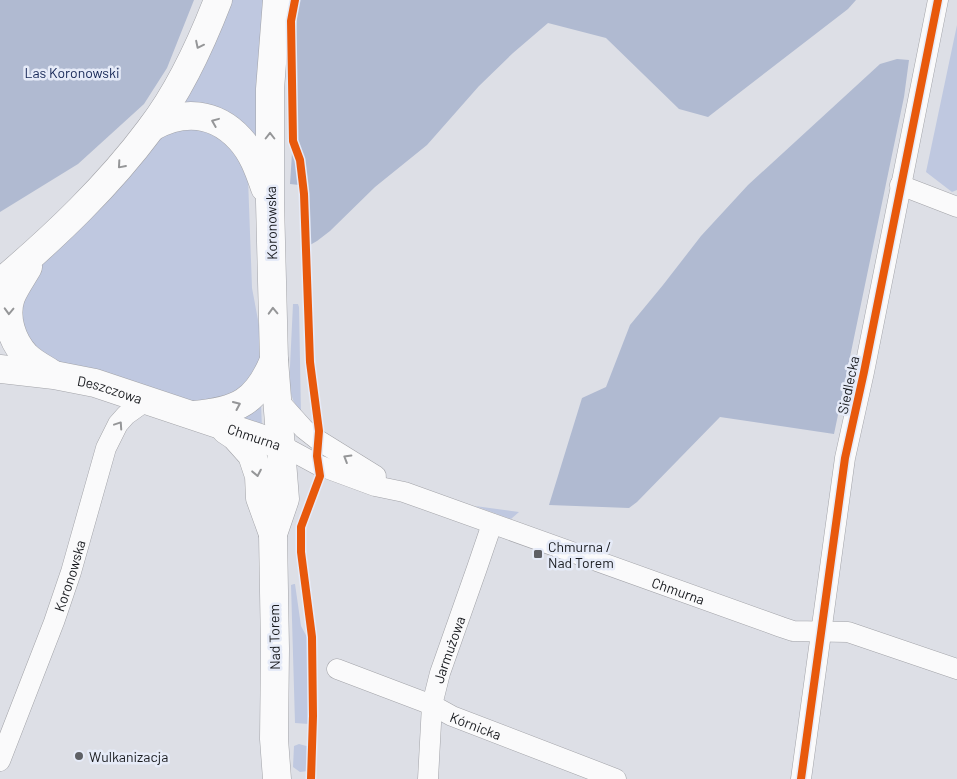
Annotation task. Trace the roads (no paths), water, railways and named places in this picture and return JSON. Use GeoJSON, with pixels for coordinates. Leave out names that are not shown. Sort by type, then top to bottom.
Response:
{"type":"FeatureCollection","features":[{"type":"Feature","properties":{"kind":"main road"},"geometry":{"type":"LineString","coordinates":[[0,283],[36,252],[108,180],[152,127],[187,69],[208,26],[218,0]]}},
{"type":"Feature","properties":{"kind":"main road","name":"Koronowska"},"geometry":{"type":"LineString","coordinates":[[277,0],[270,89],[270,202],[274,360],[281,445]]}},
{"type":"Feature","properties":{"kind":"main road"},"geometry":{"type":"LineString","coordinates":[[152,127],[177,116],[192,115],[216,121],[228,128],[250,152],[270,202]]}},
{"type":"Feature","properties":{"kind":"main road"},"geometry":{"type":"LineString","coordinates":[[36,252],[11,297],[9,317],[14,338],[26,357],[54,374]]}},
{"type":"Feature","properties":{"kind":"main road"},"geometry":{"type":"LineString","coordinates":[[190,415],[210,414],[231,409],[248,400],[259,390],[267,378],[274,360]]}},
{"type":"Feature","properties":{"kind":"main road","name":"Deszczowa"},"geometry":{"type":"LineString","coordinates":[[0,369],[54,374],[95,383],[216,424]]}},
{"type":"Feature","properties":{"kind":"main road","name":"Chmurna"},"geometry":{"type":"LineString","coordinates":[[216,424],[281,445]]}},
{"type":"Feature","properties":{"kind":"main road","name":"Nad Torem"},"geometry":{"type":"LineString","coordinates":[[216,424],[235,436],[252,455],[259,476],[260,498],[272,534],[276,779]]}},
{"type":"Feature","properties":{"kind":"main road","name":"Nad Torem"},"geometry":{"type":"LineString","coordinates":[[272,534],[284,499],[281,445]]}},
{"type":"Feature","properties":{"kind":"main road","name":"Nad Torem"},"geometry":{"type":"LineString","coordinates":[[258,779],[274,739]]}},
{"type":"Feature","properties":{"kind":"street","name":"Siedlecka"},"geometry":{"type":"LineString","coordinates":[[800,779],[845,458],[864,372],[938,0]]}},
{"type":"Feature","properties":{"kind":"street"},"geometry":{"type":"LineString","coordinates":[[900,185],[957,207]]}},
{"type":"Feature","properties":{"kind":"street","name":"Chmurna"},"geometry":{"type":"LineString","coordinates":[[277,399],[304,429],[327,447],[404,492]]}},
{"type":"Feature","properties":{"kind":"street","name":"Koronowska"},"geometry":{"type":"LineString","coordinates":[[0,761],[54,622],[71,572],[102,459],[110,438],[126,414],[147,400]]}},
{"type":"Feature","properties":{"kind":"street","name":"Chmurna"},"geometry":{"type":"LineString","coordinates":[[281,445],[318,465],[375,486],[404,492],[781,627],[793,630],[848,632],[957,669]]}},
{"type":"Feature","properties":{"kind":"street","name":"Jarmużowa"},"geometry":{"type":"LineString","coordinates":[[428,779],[432,705],[440,674],[492,524]]}},
{"type":"Feature","properties":{"kind":"street","name":"Kórnicka"},"geometry":{"type":"LineString","coordinates":[[337,669],[432,705],[452,716],[616,779]]}},
{"type":"Feature","properties":{"kind":"place","name":"Chmurna / Nad Torem"},"geometry":{"type":"Point","coordinates":[538,554]}},
{"type":"Feature","properties":{"kind":"place","name":"Wulkanizacja"},"geometry":{"type":"Point","coordinates":[79,756]}},
{"type":"Feature","properties":{"kind":"park label","name":"Las Koronowski"},"geometry":{"type":"Point","coordinates":[72,72]}}]}
